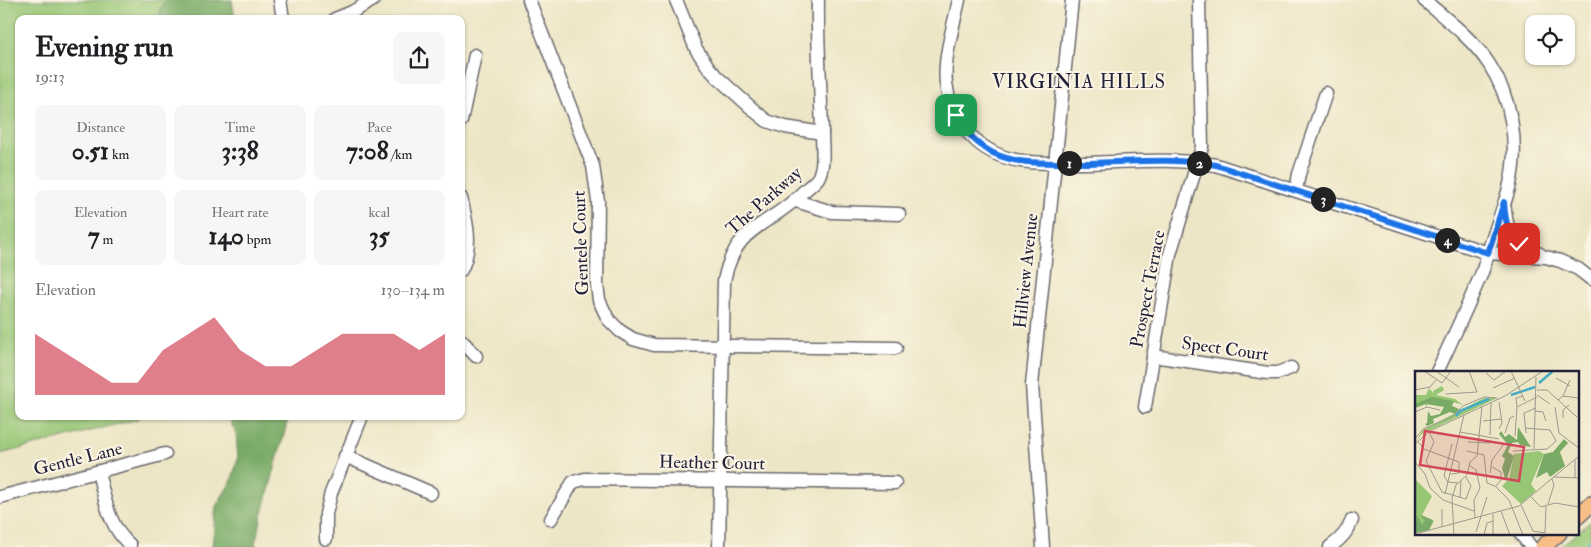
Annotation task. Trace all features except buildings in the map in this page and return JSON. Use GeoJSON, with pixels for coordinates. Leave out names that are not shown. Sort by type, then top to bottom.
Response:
{"type":"FeatureCollection","features":[{"type":"Feature","properties":{"kind":"main road"},"geometry":{"type":"LineString","coordinates":[[1578,516],[1591,504]]}},
{"type":"Feature","properties":{"kind":"main road"},"geometry":{"type":"LineString","coordinates":[[1543,547],[1558,534]]}},
{"type":"Feature","properties":{"kind":"street"},"geometry":{"type":"LineString","coordinates":[[280,0],[282,15]]}},
{"type":"Feature","properties":{"kind":"street"},"geometry":{"type":"LineString","coordinates":[[345,15],[373,0]]}},
{"type":"Feature","properties":{"kind":"street","name":"Gentele Court"},"geometry":{"type":"LineString","coordinates":[[529,0],[593,166],[598,201],[597,285],[599,300],[608,319],[620,331],[642,342],[665,345],[896,348]]}},
{"type":"Feature","properties":{"kind":"street"},"geometry":{"type":"LineString","coordinates":[[676,0],[702,60],[717,77],[756,113],[767,120],[785,127],[822,133]]}},
{"type":"Feature","properties":{"kind":"street","name":"The Parkway"},"geometry":{"type":"LineString","coordinates":[[719,547],[724,281],[729,259],[740,242],[751,230],[796,201],[818,178],[822,159],[822,133],[818,0]]}},
{"type":"Feature","properties":{"kind":"street"},"geometry":{"type":"LineString","coordinates":[[959,0],[946,74],[947,88],[952,105],[962,124],[983,146],[1003,156],[1032,163],[1171,162],[1216,165],[1488,253],[1546,257]]}},
{"type":"Feature","properties":{"kind":"street","name":"Hillview Avenue"},"geometry":{"type":"LineString","coordinates":[[1044,547],[1032,385],[1072,0]]}},
{"type":"Feature","properties":{"kind":"street","name":"Prospect Terrace"},"geometry":{"type":"LineString","coordinates":[[1145,407],[1170,254],[1202,147],[1199,0]]}},
{"type":"Feature","properties":{"kind":"street"},"geometry":{"type":"LineString","coordinates":[[1424,0],[1473,44],[1490,65],[1507,103],[1512,122],[1514,144],[1512,173],[1482,273],[1437,371]]}},
{"type":"Feature","properties":{"kind":"street"},"geometry":{"type":"LineString","coordinates":[[465,102],[475,56]]}},
{"type":"Feature","properties":{"kind":"street"},"geometry":{"type":"LineString","coordinates":[[1296,190],[1299,174],[1326,93]]}},
{"type":"Feature","properties":{"kind":"street"},"geometry":{"type":"LineString","coordinates":[[796,201],[832,212],[899,214]]}},
{"type":"Feature","properties":{"kind":"street"},"geometry":{"type":"LineString","coordinates":[[1504,202],[1507,225],[1513,239],[1519,244],[1546,257],[1572,266],[1591,279]]}},
{"type":"Feature","properties":{"kind":"street"},"geometry":{"type":"LineString","coordinates":[[465,214],[469,241],[465,261]]}},
{"type":"Feature","properties":{"kind":"street"},"geometry":{"type":"LineString","coordinates":[[465,344],[476,356]]}},
{"type":"Feature","properties":{"kind":"street","name":"Spect Court"},"geometry":{"type":"LineString","coordinates":[[1153,356],[1268,374],[1291,368]]}},
{"type":"Feature","properties":{"kind":"street"},"geometry":{"type":"LineString","coordinates":[[326,539],[328,503],[360,420]]}},
{"type":"Feature","properties":{"kind":"street","name":"Gentle Lane"},"geometry":{"type":"LineString","coordinates":[[0,497],[165,454]]}},
{"type":"Feature","properties":{"kind":"street"},"geometry":{"type":"LineString","coordinates":[[345,456],[431,493]]}},
{"type":"Feature","properties":{"kind":"street"},"geometry":{"type":"LineString","coordinates":[[98,472],[112,522],[120,537],[130,545]]}},
{"type":"Feature","properties":{"kind":"street","name":"Heather Court"},"geometry":{"type":"LineString","coordinates":[[551,519],[573,482],[585,479],[895,483]]}},
{"type":"Feature","properties":{"kind":"street"},"geometry":{"type":"LineString","coordinates":[[1330,547],[1342,538],[1349,529],[1352,520]]}},
{"type":"Feature","properties":{"kind":"street"},"geometry":{"type":"LineString","coordinates":[[1521,534],[1531,547]]}},
{"type":"Feature","properties":{"kind":"green space"},"geometry":{"type":"Polygon","coordinates":[[[0,0],[166,0],[160,10],[161,15],[15,15],[15,420],[134,420],[0,454],[0,0]]]}},
{"type":"Feature","properties":{"kind":"green space"},"geometry":{"type":"Polygon","coordinates":[[[166,0],[232,0],[234,15],[161,15],[160,9],[166,0]]]}},
{"type":"Feature","properties":{"kind":"green space"},"geometry":{"type":"Polygon","coordinates":[[[230,420],[288,420],[255,543],[257,547],[212,547],[216,506],[231,482],[238,459],[236,434],[230,420]]]}},
{"type":"Feature","properties":{"kind":"green space"},"geometry":{"type":"Polygon","coordinates":[[[1591,521],[1591,547],[1560,547],[1578,534],[1591,521]]]}},
{"type":"Feature","properties":{"kind":"waterway"},"geometry":{"type":"LineString","coordinates":[[1584,547],[1591,540]]}},
{"type":"Feature","properties":{"kind":"district","name":"VIRGINIA HILLS"},"geometry":{"type":"Point","coordinates":[1079,82]}},
{"type":"Feature","properties":{"kind":"route"},"geometry":{"type":"LineString","coordinates":[[956,115],[976,141],[993,152],[1014,160],[1032,163],[1171,162],[1216,165],[1488,253],[1504,202],[1505,217],[1509,231],[1513,239],[1519,244]]}}]}
